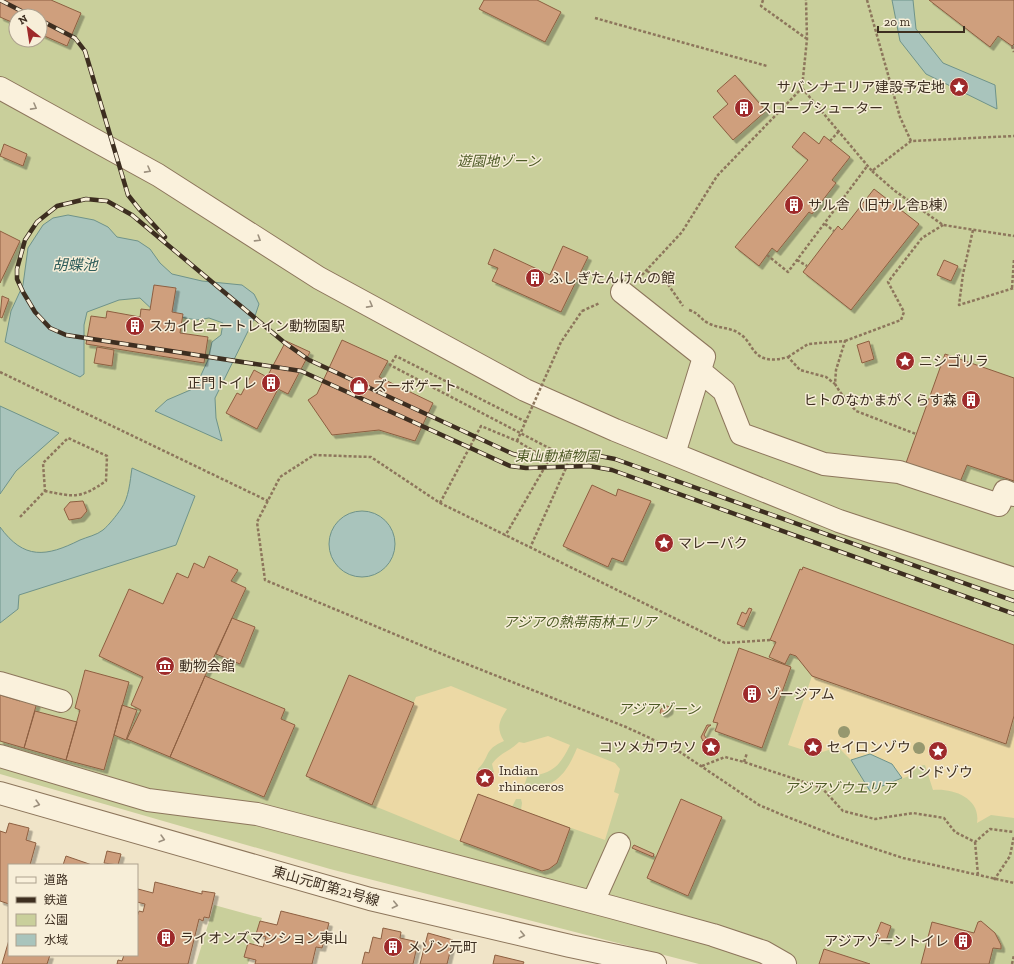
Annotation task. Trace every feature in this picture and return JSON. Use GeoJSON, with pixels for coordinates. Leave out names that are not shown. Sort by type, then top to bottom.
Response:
{"type":"FeatureCollection","features":[{"type":"Feature","properties":{"kind":"street"},"geometry":{"type":"LineString","coordinates":[[0,88],[158,175],[319,278],[525,390],[615,430],[839,521],[1014,579]]}},
{"type":"Feature","properties":{"kind":"street"},"geometry":{"type":"LineString","coordinates":[[622,292],[704,357],[674,454]]}},
{"type":"Feature","properties":{"kind":"street"},"geometry":{"type":"LineString","coordinates":[[700,371],[724,391],[741,434],[824,464],[900,472],[1000,505],[1005,492],[1014,495]]}},
{"type":"Feature","properties":{"kind":"street"},"geometry":{"type":"LineString","coordinates":[[0,683],[61,701]]}},
{"type":"Feature","properties":{"kind":"street"},"geometry":{"type":"LineString","coordinates":[[0,756],[148,800],[257,814],[593,902],[713,935],[764,952],[786,964]]}},
{"type":"Feature","properties":{"kind":"street","name":"東山元町第21号線"},"geometry":{"type":"LineString","coordinates":[[0,793],[568,955],[655,964]]}},
{"type":"Feature","properties":{"kind":"street"},"geometry":{"type":"LineString","coordinates":[[593,902],[619,844]]}},
{"type":"Feature","properties":{"kind":"path"},"geometry":{"type":"LineString","coordinates":[[763,0],[761,6],[807,39]]}},
{"type":"Feature","properties":{"kind":"path"},"geometry":{"type":"LineString","coordinates":[[517,440],[561,342],[582,312],[622,292],[647,271],[682,232],[717,176],[802,88],[807,39],[806,0]]}},
{"type":"Feature","properties":{"kind":"path"},"geometry":{"type":"LineString","coordinates":[[867,0],[900,117],[911,141]]}},
{"type":"Feature","properties":{"kind":"path"},"geometry":{"type":"LineString","coordinates":[[595,18],[767,66]]}},
{"type":"Feature","properties":{"kind":"path"},"geometry":{"type":"LineString","coordinates":[[1012,46],[1014,52]]}},
{"type":"Feature","properties":{"kind":"path"},"geometry":{"type":"LineString","coordinates":[[802,88],[872,171],[894,192],[943,225],[1014,236]]}},
{"type":"Feature","properties":{"kind":"path"},"geometry":{"type":"LineString","coordinates":[[830,141],[839,131]]}},
{"type":"Feature","properties":{"kind":"path"},"geometry":{"type":"LineString","coordinates":[[872,171],[911,141],[1014,136]]}},
{"type":"Feature","properties":{"kind":"path"},"geometry":{"type":"LineString","coordinates":[[766,256],[788,272],[868,166]]}},
{"type":"Feature","properties":{"kind":"path"},"geometry":{"type":"LineString","coordinates":[[825,224],[834,231]]}},
{"type":"Feature","properties":{"kind":"path"},"geometry":{"type":"LineString","coordinates":[[647,271],[668,283],[685,308],[698,313],[709,324],[724,329],[732,329],[742,334],[754,351],[763,358],[775,361],[788,358],[808,344],[845,341],[901,320],[904,312],[888,282],[922,238],[943,225]]}},
{"type":"Feature","properties":{"kind":"path"},"geometry":{"type":"LineString","coordinates":[[974,230],[963,274],[959,305],[1013,288],[1014,259]]}},
{"type":"Feature","properties":{"kind":"path"},"geometry":{"type":"LineString","coordinates":[[797,260],[807,266]]}},
{"type":"Feature","properties":{"kind":"path"},"geometry":{"type":"LineString","coordinates":[[835,384],[836,370],[845,341]]}},
{"type":"Feature","properties":{"kind":"path"},"geometry":{"type":"LineString","coordinates":[[526,422],[396,356],[390,365],[570,459],[530,548]]}},
{"type":"Feature","properties":{"kind":"path"},"geometry":{"type":"LineString","coordinates":[[788,358],[800,370],[826,377],[835,384],[856,411],[916,434]]}},
{"type":"Feature","properties":{"kind":"path"},"geometry":{"type":"LineString","coordinates":[[0,372],[268,501]]}},
{"type":"Feature","properties":{"kind":"path"},"geometry":{"type":"LineString","coordinates":[[440,503],[481,426],[517,440],[549,460],[505,536]]}},
{"type":"Feature","properties":{"kind":"path"},"geometry":{"type":"LineString","coordinates":[[20,517],[45,491],[43,463],[68,438],[107,456],[106,481],[89,493],[71,496],[45,491]]}},
{"type":"Feature","properties":{"kind":"path"},"geometry":{"type":"LineString","coordinates":[[770,640],[725,643],[440,503],[370,457],[314,456],[280,477],[257,522],[265,580],[626,727],[680,752],[759,804],[785,816],[836,836],[903,858],[994,880],[1014,883]]}},
{"type":"Feature","properties":{"kind":"path"},"geometry":{"type":"LineString","coordinates":[[744,762],[747,753]]}},
{"type":"Feature","properties":{"kind":"path"},"geometry":{"type":"LineString","coordinates":[[702,766],[725,757],[744,762],[822,788],[843,811],[875,819],[913,813],[944,818],[955,832],[975,842]]}},
{"type":"Feature","properties":{"kind":"path"},"geometry":{"type":"LineString","coordinates":[[975,842],[990,829],[1014,832]]}},
{"type":"Feature","properties":{"kind":"path"},"geometry":{"type":"LineString","coordinates":[[994,880],[1010,856],[1014,836]]}},
{"type":"Feature","properties":{"kind":"path"},"geometry":{"type":"LineString","coordinates":[[975,842],[978,876]]}},
{"type":"Feature","properties":{"kind":"path"},"geometry":{"type":"LineString","coordinates":[[1012,964],[1014,955]]}},
{"type":"Feature","properties":{"kind":"green space","name":"東山動植物園"},"geometry":{"type":"Polygon","coordinates":[[[0,0],[1014,0],[1014,964],[699,964],[330,869],[0,774],[0,0]]]}},
{"type":"Feature","properties":{"kind":"green space"},"geometry":{"type":"Polygon","coordinates":[[[214,905],[262,918],[248,964],[196,964],[214,905]]]}},
{"type":"Feature","properties":{"kind":"sand"},"geometry":{"type":"Polygon","coordinates":[[[812,676],[1005,744],[1014,716],[1014,818],[991,815],[977,823],[975,807],[964,796],[949,791],[933,790],[925,765],[918,766],[909,776],[870,791],[851,760],[838,747],[816,754],[788,745],[812,676]]]}},
{"type":"Feature","properties":{"kind":"sand"},"geometry":{"type":"Polygon","coordinates":[[[451,686],[507,709],[500,721],[499,728],[504,741],[497,744],[490,750],[478,769],[477,781],[485,782],[494,772],[492,764],[495,760],[519,742],[524,743],[548,736],[570,745],[562,759],[554,768],[543,774],[527,777],[524,786],[544,786],[558,778],[569,765],[577,748],[615,763],[620,769],[614,792],[619,794],[605,840],[521,810],[521,799],[516,799],[512,807],[478,794],[460,841],[372,805],[416,697],[451,686]]]}},
{"type":"Feature","properties":{"kind":"water"},"geometry":{"type":"Polygon","coordinates":[[[892,0],[913,0],[916,29],[943,63],[995,85],[997,109],[926,74],[900,41],[892,0]]]}},
{"type":"Feature","properties":{"kind":"water","name":"胡蝶池"},"geometry":{"type":"Polygon","coordinates":[[[68,215],[94,220],[108,227],[117,237],[138,241],[150,249],[160,263],[172,274],[202,281],[242,285],[254,294],[259,304],[254,319],[215,398],[216,418],[222,441],[155,411],[167,400],[195,388],[208,360],[212,342],[221,335],[223,323],[209,318],[197,320],[156,313],[140,298],[119,300],[87,312],[84,325],[84,374],[80,377],[5,342],[11,311],[23,285],[28,248],[43,225],[53,218],[68,215]]]}},
{"type":"Feature","properties":{"kind":"water"},"geometry":{"type":"Polygon","coordinates":[[[0,406],[59,433],[16,471],[0,494],[0,406]]]}},
{"type":"Feature","properties":{"kind":"water"},"geometry":{"type":"Polygon","coordinates":[[[132,468],[195,496],[176,545],[19,595],[18,609],[0,623],[0,527],[9,538],[18,545],[27,550],[36,552],[57,550],[95,535],[108,526],[124,505],[129,489],[132,468]]]}},
{"type":"Feature","properties":{"kind":"water"},"geometry":{"type":"Polygon","coordinates":[[[355,511],[369,511],[381,516],[390,525],[395,537],[393,557],[386,568],[369,577],[355,577],[343,572],[334,563],[329,551],[329,537],[334,525],[343,516],[355,511]]]}},
{"type":"Feature","properties":{"kind":"water"},"geometry":{"type":"Polygon","coordinates":[[[870,754],[892,764],[902,778],[870,791],[851,760],[870,754]]]}},
{"type":"Feature","properties":{"kind":"building"},"geometry":{"type":"Polygon","coordinates":[[[0,0],[51,0],[81,13],[67,46],[48,38],[48,8],[8,8],[8,20],[0,17],[0,0]]]}},
{"type":"Feature","properties":{"kind":"building"},"geometry":{"type":"Polygon","coordinates":[[[484,0],[537,0],[561,12],[545,42],[479,9],[484,0]]]}},
{"type":"Feature","properties":{"kind":"building"},"geometry":{"type":"Polygon","coordinates":[[[929,0],[1014,0],[1014,44],[1012,46],[998,36],[990,47],[929,0]]]}},
{"type":"Feature","properties":{"kind":"building","name":"スロープシューター"},"geometry":{"type":"Polygon","coordinates":[[[735,75],[766,111],[733,140],[713,117],[728,104],[717,91],[735,75]]]}},
{"type":"Feature","properties":{"kind":"building","name":"サル舎（旧サル舎B棟）"},"geometry":{"type":"Polygon","coordinates":[[[804,132],[819,144],[824,136],[850,157],[832,180],[836,183],[812,214],[809,212],[777,252],[772,248],[759,266],[735,247],[808,160],[792,147],[804,132]]]}},
{"type":"Feature","properties":{"kind":"building"},"geometry":{"type":"Polygon","coordinates":[[[4,144],[27,154],[23,166],[0,156],[4,144]]]}},
{"type":"Feature","properties":{"kind":"building"},"geometry":{"type":"Polygon","coordinates":[[[874,189],[919,224],[851,310],[803,272],[838,226],[842,230],[874,189]]]}},
{"type":"Feature","properties":{"kind":"building"},"geometry":{"type":"Polygon","coordinates":[[[0,231],[20,241],[0,283],[0,231]]]}},
{"type":"Feature","properties":{"kind":"building","name":"ふしぎたんけんの館"},"geometry":{"type":"Polygon","coordinates":[[[563,246],[588,257],[561,312],[492,281],[498,268],[488,264],[494,249],[550,275],[563,246]]]}},
{"type":"Feature","properties":{"kind":"building"},"geometry":{"type":"Polygon","coordinates":[[[944,260],[958,266],[951,281],[937,275],[944,260]]]}},
{"type":"Feature","properties":{"kind":"building","name":"スカイビュートレイン動物園駅"},"geometry":{"type":"Polygon","coordinates":[[[154,285],[176,288],[172,312],[183,314],[180,333],[208,337],[204,363],[86,344],[91,316],[106,318],[107,311],[140,317],[141,309],[150,310],[154,285]]]}},
{"type":"Feature","properties":{"kind":"building"},"geometry":{"type":"Polygon","coordinates":[[[2,296],[9,299],[2,318],[0,317],[2,296]]]}},
{"type":"Feature","properties":{"kind":"building","name":"ズーボゲート"},"geometry":{"type":"Polygon","coordinates":[[[342,340],[388,361],[379,377],[433,403],[415,441],[379,430],[332,435],[308,400],[317,394],[342,340]]]}},
{"type":"Feature","properties":{"kind":"building","name":"正門トイレ"},"geometry":{"type":"Polygon","coordinates":[[[286,341],[310,352],[288,394],[278,389],[257,429],[226,413],[237,393],[241,395],[254,370],[267,377],[286,341]]]}},
{"type":"Feature","properties":{"kind":"building"},"geometry":{"type":"Polygon","coordinates":[[[869,341],[874,359],[862,363],[857,345],[869,341]]]}},
{"type":"Feature","properties":{"kind":"building"},"geometry":{"type":"Polygon","coordinates":[[[97,347],[114,350],[112,366],[94,363],[97,347]]]}},
{"type":"Feature","properties":{"kind":"building","name":"ヒトのなかまがくらす森"},"geometry":{"type":"Polygon","coordinates":[[[945,354],[1014,378],[1014,481],[967,465],[960,482],[906,463],[945,354]]]}},
{"type":"Feature","properties":{"kind":"building"},"geometry":{"type":"Polygon","coordinates":[[[592,485],[616,496],[618,489],[651,501],[623,562],[612,558],[608,567],[563,546],[592,485]]]}},
{"type":"Feature","properties":{"kind":"building"},"geometry":{"type":"Polygon","coordinates":[[[83,501],[87,511],[81,518],[69,520],[64,509],[70,502],[83,501]]]}},
{"type":"Feature","properties":{"kind":"building","name":"動物会館"},"geometry":{"type":"Polygon","coordinates":[[[209,556],[238,570],[231,581],[246,588],[205,676],[170,757],[127,739],[141,710],[131,705],[143,677],[99,656],[129,589],[163,604],[177,573],[188,578],[194,563],[204,568],[209,556]]]}},
{"type":"Feature","properties":{"kind":"building"},"geometry":{"type":"Polygon","coordinates":[[[803,567],[1014,645],[1014,716],[1006,744],[812,676],[796,656],[790,654],[785,664],[769,657],[776,642],[770,640],[800,569],[802,570],[803,567]]]}},
{"type":"Feature","properties":{"kind":"building"},"geometry":{"type":"Polygon","coordinates":[[[749,608],[752,609],[744,627],[737,624],[742,612],[746,614],[749,608]]]}},
{"type":"Feature","properties":{"kind":"building"},"geometry":{"type":"Polygon","coordinates":[[[232,618],[255,627],[240,664],[216,654],[232,618]]]}},
{"type":"Feature","properties":{"kind":"building","name":"ゾージアム"},"geometry":{"type":"Polygon","coordinates":[[[739,648],[791,667],[762,748],[715,731],[718,723],[713,722],[739,648]]]}},
{"type":"Feature","properties":{"kind":"building"},"geometry":{"type":"Polygon","coordinates":[[[85,670],[129,682],[104,770],[66,760],[80,710],[75,708],[85,670]]]}},
{"type":"Feature","properties":{"kind":"building"},"geometry":{"type":"Polygon","coordinates":[[[349,675],[414,703],[372,805],[306,776],[349,675]]]}},
{"type":"Feature","properties":{"kind":"building"},"geometry":{"type":"Polygon","coordinates":[[[205,676],[285,709],[281,719],[295,725],[264,797],[170,757],[205,676]]]}},
{"type":"Feature","properties":{"kind":"building"},"geometry":{"type":"Polygon","coordinates":[[[0,695],[20,701],[22,695],[38,699],[24,748],[0,741],[0,695]]]}},
{"type":"Feature","properties":{"kind":"building"},"geometry":{"type":"Polygon","coordinates":[[[122,705],[137,710],[126,740],[114,735],[122,705]]]}},
{"type":"Feature","properties":{"kind":"building"},"geometry":{"type":"Polygon","coordinates":[[[667,706],[670,707],[669,711],[664,714],[660,713],[661,709],[667,706]]]}},
{"type":"Feature","properties":{"kind":"building"},"geometry":{"type":"Polygon","coordinates":[[[35,711],[77,722],[66,760],[24,748],[35,711]]]}},
{"type":"Feature","properties":{"kind":"building"},"geometry":{"type":"Polygon","coordinates":[[[707,725],[711,725],[708,727],[704,735],[709,742],[703,741],[701,737],[707,725]]]}},
{"type":"Feature","properties":{"kind":"building"},"geometry":{"type":"Polygon","coordinates":[[[478,794],[570,828],[557,863],[549,869],[542,871],[460,841],[478,794]]]}},
{"type":"Feature","properties":{"kind":"building"},"geometry":{"type":"Polygon","coordinates":[[[681,799],[722,817],[688,896],[647,878],[681,799]]]}},
{"type":"Feature","properties":{"kind":"building"},"geometry":{"type":"Polygon","coordinates":[[[9,823],[29,828],[26,840],[36,843],[30,864],[8,864],[8,904],[0,901],[0,831],[6,833],[9,823]]]}},
{"type":"Feature","properties":{"kind":"building"},"geometry":{"type":"Polygon","coordinates":[[[634,845],[654,854],[653,857],[632,848],[634,845]]]}},
{"type":"Feature","properties":{"kind":"building"},"geometry":{"type":"Polygon","coordinates":[[[107,851],[121,854],[118,864],[104,863],[107,851]]]}},
{"type":"Feature","properties":{"kind":"building"},"geometry":{"type":"Polygon","coordinates":[[[66,856],[89,864],[63,864],[66,856]]]}},
{"type":"Feature","properties":{"kind":"building","name":"ライオンズマンション東山"},"geometry":{"type":"Polygon","coordinates":[[[155,882],[202,894],[202,891],[215,893],[209,918],[204,917],[203,921],[199,919],[188,964],[117,964],[118,960],[122,961],[124,956],[138,956],[138,914],[139,911],[143,912],[145,904],[138,902],[138,889],[153,893],[155,882]]]}},
{"type":"Feature","properties":{"kind":"building","name":"ライオンズマンション東山"},"geometry":{"type":"Polygon","coordinates":[[[281,911],[329,923],[322,948],[316,947],[312,964],[255,964],[256,960],[244,957],[248,943],[263,947],[266,937],[256,934],[260,921],[277,925],[281,911]]]}},
{"type":"Feature","properties":{"kind":"building","name":"アジアゾーントイレ"},"geometry":{"type":"Polygon","coordinates":[[[981,921],[995,933],[1001,945],[1001,949],[993,948],[989,964],[921,964],[932,922],[974,933],[978,922],[981,921]]]}},
{"type":"Feature","properties":{"kind":"building"},"geometry":{"type":"Polygon","coordinates":[[[881,922],[891,926],[886,941],[875,937],[881,922]]]}},
{"type":"Feature","properties":{"kind":"building","name":"メゾン元町"},"geometry":{"type":"Polygon","coordinates":[[[383,928],[401,932],[400,938],[418,942],[413,964],[362,964],[365,952],[369,953],[373,937],[381,939],[383,928]]]}},
{"type":"Feature","properties":{"kind":"building"},"geometry":{"type":"Polygon","coordinates":[[[428,933],[453,940],[447,964],[420,964],[428,933]]]}},
{"type":"Feature","properties":{"kind":"building"},"geometry":{"type":"Polygon","coordinates":[[[8,943],[8,956],[50,956],[47,964],[2,964],[8,943]]]}},
{"type":"Feature","properties":{"kind":"building"},"geometry":{"type":"Polygon","coordinates":[[[824,949],[870,964],[819,964],[824,949]]]}},
{"type":"Feature","properties":{"kind":"building"},"geometry":{"type":"Polygon","coordinates":[[[495,955],[524,962],[523,964],[493,964],[495,955]]]}},
{"type":"Feature","properties":{"kind":"railway"},"geometry":{"type":"LineString","coordinates":[[0,0],[16,8]]}},
{"type":"Feature","properties":{"kind":"railway"},"geometry":{"type":"LineString","coordinates":[[48,24],[75,38],[85,51],[128,195],[165,237]]}},
{"type":"Feature","properties":{"kind":"railway"},"geometry":{"type":"LineString","coordinates":[[1014,601],[615,459],[589,454],[526,457],[513,454],[309,360],[285,343],[132,215],[107,201],[86,199],[57,206],[37,222],[25,240],[17,269],[17,279],[35,312],[50,328],[66,335],[301,371],[510,466],[526,468],[589,466],[612,470],[1014,614]]}},
{"type":"Feature","properties":{"kind":"place","name":"サバンナエリア建設予定地"},"geometry":{"type":"Point","coordinates":[959,87]}},
{"type":"Feature","properties":{"kind":"place","name":"スロープシューター"},"geometry":{"type":"Point","coordinates":[744,108]}},
{"type":"Feature","properties":{"kind":"place","name":"サル舎（旧サル舎B棟）"},"geometry":{"type":"Point","coordinates":[794,205]}},
{"type":"Feature","properties":{"kind":"place","name":"ふしぎたんけんの館"},"geometry":{"type":"Point","coordinates":[535,278]}},
{"type":"Feature","properties":{"kind":"place","name":"スカイビュートレイン動物園駅"},"geometry":{"type":"Point","coordinates":[135,326]}},
{"type":"Feature","properties":{"kind":"place","name":"ニシゴリラ"},"geometry":{"type":"Point","coordinates":[905,361]}},
{"type":"Feature","properties":{"kind":"place","name":"正門トイレ"},"geometry":{"type":"Point","coordinates":[271,383]}},
{"type":"Feature","properties":{"kind":"place","name":"ズーボゲート"},"geometry":{"type":"Point","coordinates":[359,386]}},
{"type":"Feature","properties":{"kind":"place","name":"ヒトのなかまがくらす森"},"geometry":{"type":"Point","coordinates":[971,400]}},
{"type":"Feature","properties":{"kind":"place","name":"マレーバク"},"geometry":{"type":"Point","coordinates":[664,543]}},
{"type":"Feature","properties":{"kind":"place","name":"動物会館"},"geometry":{"type":"Point","coordinates":[165,666]}},
{"type":"Feature","properties":{"kind":"place","name":"ゾージアム"},"geometry":{"type":"Point","coordinates":[752,694]}},
{"type":"Feature","properties":{"kind":"place","name":"コツメカワウソ"},"geometry":{"type":"Point","coordinates":[711,747]}},
{"type":"Feature","properties":{"kind":"place","name":"セイロンゾウ"},"geometry":{"type":"Point","coordinates":[813,747]}},
{"type":"Feature","properties":{"kind":"place","name":"インドゾウ"},"geometry":{"type":"Point","coordinates":[938,751]}},
{"type":"Feature","properties":{"kind":"place","name":"Indian rhinoceros"},"geometry":{"type":"Point","coordinates":[485,778]}},
{"type":"Feature","properties":{"kind":"place","name":"ライオンズマンション東山"},"geometry":{"type":"Point","coordinates":[166,938]}},
{"type":"Feature","properties":{"kind":"place","name":"アジアゾーントイレ"},"geometry":{"type":"Point","coordinates":[963,941]}},
{"type":"Feature","properties":{"kind":"place","name":"メゾン元町"},"geometry":{"type":"Point","coordinates":[393,947]}},
{"type":"Feature","properties":{"kind":"park label","name":"遊園地ゾーン"},"geometry":{"type":"Point","coordinates":[499,161]}},
{"type":"Feature","properties":{"kind":"park label","name":"アジアの熱帯雨林エリア"},"geometry":{"type":"Point","coordinates":[580,622]}},
{"type":"Feature","properties":{"kind":"park label","name":"アジアゾーン"},"geometry":{"type":"Point","coordinates":[659,709]}},
{"type":"Feature","properties":{"kind":"park label","name":"アジアゾウエリア"},"geometry":{"type":"Point","coordinates":[840,788]}}]}
